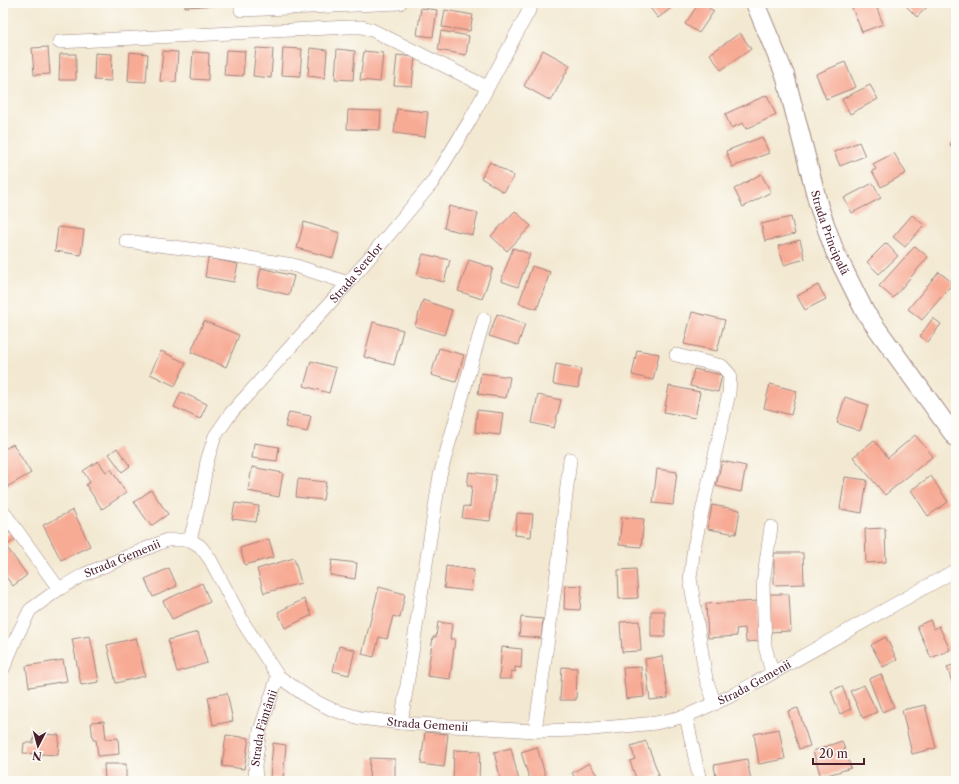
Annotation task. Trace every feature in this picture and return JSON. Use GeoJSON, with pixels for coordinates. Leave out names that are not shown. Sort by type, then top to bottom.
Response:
{"type":"FeatureCollection","features":[{"type":"Feature","properties":{"kind":"main road","name":"Strada Principală"},"geometry":{"type":"LineString","coordinates":[[755,3],[784,75],[819,207],[835,252],[865,312],[956,438]]}},
{"type":"Feature","properties":{"kind":"street"},"geometry":{"type":"LineString","coordinates":[[240,10],[400,3]]}},
{"type":"Feature","properties":{"kind":"street","name":"Strada Serelor"},"geometry":{"type":"LineString","coordinates":[[190,540],[201,497],[207,461],[215,436],[231,413],[348,283],[432,183],[469,122],[533,3]]}},
{"type":"Feature","properties":{"kind":"street"},"geometry":{"type":"LineString","coordinates":[[59,42],[362,27],[372,30],[487,87]]}},
{"type":"Feature","properties":{"kind":"street"},"geometry":{"type":"LineString","coordinates":[[126,240],[293,265],[348,283]]}},
{"type":"Feature","properties":{"kind":"street"},"geometry":{"type":"LineString","coordinates":[[401,723],[440,476],[484,319]]}},
{"type":"Feature","properties":{"kind":"street"},"geometry":{"type":"LineString","coordinates":[[676,355],[722,366],[730,375],[729,393],[694,547],[690,578],[706,678],[715,704]]}},
{"type":"Feature","properties":{"kind":"street"},"geometry":{"type":"LineString","coordinates":[[535,731],[558,566],[570,459]]}},
{"type":"Feature","properties":{"kind":"street"},"geometry":{"type":"LineString","coordinates":[[3,510],[59,589]]}},
{"type":"Feature","properties":{"kind":"street"},"geometry":{"type":"LineString","coordinates":[[771,528],[763,583],[765,646],[772,673]]}},
{"type":"Feature","properties":{"kind":"street","name":"Strada Gemenii"},"geometry":{"type":"LineString","coordinates":[[3,669],[30,610],[59,589],[85,574],[167,540],[190,540],[200,546],[210,559],[244,624],[278,676],[309,698],[333,710],[360,718],[401,723],[535,731],[582,730],[656,723],[686,716],[715,704],[956,570]]}},
{"type":"Feature","properties":{"kind":"street","name":"Strada Fântânii"},"geometry":{"type":"LineString","coordinates":[[256,781],[260,730],[278,676]]}},
{"type":"Feature","properties":{"kind":"street"},"geometry":{"type":"LineString","coordinates":[[686,716],[700,781]]}},
{"type":"Feature","properties":{"kind":"building"},"geometry":{"type":"Polygon","coordinates":[[[185,3],[238,3],[238,4],[185,7],[185,3]]]}},
{"type":"Feature","properties":{"kind":"building"},"geometry":{"type":"Polygon","coordinates":[[[646,3],[678,3],[658,18],[646,3]]]}},
{"type":"Feature","properties":{"kind":"building"},"geometry":{"type":"Polygon","coordinates":[[[699,3],[714,11],[699,33],[685,24],[699,3]]]}},
{"type":"Feature","properties":{"kind":"building"},"geometry":{"type":"Polygon","coordinates":[[[850,3],[875,3],[883,24],[862,32],[850,3]]]}},
{"type":"Feature","properties":{"kind":"building"},"geometry":{"type":"Polygon","coordinates":[[[903,3],[931,3],[917,17],[903,3]]]}},
{"type":"Feature","properties":{"kind":"building"},"geometry":{"type":"Polygon","coordinates":[[[421,8],[437,10],[433,37],[417,35],[421,8]]]}},
{"type":"Feature","properties":{"kind":"building"},"geometry":{"type":"Polygon","coordinates":[[[445,10],[473,15],[470,31],[442,27],[445,10]]]}},
{"type":"Feature","properties":{"kind":"building"},"geometry":{"type":"Polygon","coordinates":[[[441,31],[469,36],[466,55],[438,50],[441,31]]]}},
{"type":"Feature","properties":{"kind":"building"},"geometry":{"type":"Polygon","coordinates":[[[740,33],[751,49],[721,70],[710,54],[740,33]]]}},
{"type":"Feature","properties":{"kind":"building"},"geometry":{"type":"Polygon","coordinates":[[[48,47],[50,74],[34,75],[32,48],[48,47]]]}},
{"type":"Feature","properties":{"kind":"building"},"geometry":{"type":"Polygon","coordinates":[[[256,48],[273,49],[271,78],[253,76],[256,48]]]}},
{"type":"Feature","properties":{"kind":"building"},"geometry":{"type":"Polygon","coordinates":[[[283,48],[302,49],[300,76],[281,75],[283,48]]]}},
{"type":"Feature","properties":{"kind":"building"},"geometry":{"type":"Polygon","coordinates":[[[310,48],[327,50],[325,78],[308,76],[310,48]]]}},
{"type":"Feature","properties":{"kind":"building"},"geometry":{"type":"Polygon","coordinates":[[[337,49],[355,51],[353,80],[335,79],[337,49]]]}},
{"type":"Feature","properties":{"kind":"building"},"geometry":{"type":"Polygon","coordinates":[[[226,50],[245,51],[243,76],[224,75],[226,50]]]}},
{"type":"Feature","properties":{"kind":"building"},"geometry":{"type":"Polygon","coordinates":[[[543,50],[570,65],[551,101],[524,86],[543,50]]]}},
{"type":"Feature","properties":{"kind":"building"},"geometry":{"type":"Polygon","coordinates":[[[163,51],[178,52],[176,82],[160,81],[163,51]]]}},
{"type":"Feature","properties":{"kind":"building"},"geometry":{"type":"Polygon","coordinates":[[[364,51],[383,53],[380,82],[360,80],[364,51]]]}},
{"type":"Feature","properties":{"kind":"building"},"geometry":{"type":"Polygon","coordinates":[[[130,52],[148,54],[146,82],[128,81],[130,52]]]}},
{"type":"Feature","properties":{"kind":"building"},"geometry":{"type":"Polygon","coordinates":[[[193,52],[209,53],[208,80],[191,79],[193,52]]]}},
{"type":"Feature","properties":{"kind":"building"},"geometry":{"type":"Polygon","coordinates":[[[95,53],[112,54],[111,81],[94,80],[95,53]]]}},
{"type":"Feature","properties":{"kind":"building"},"geometry":{"type":"Polygon","coordinates":[[[60,54],[76,54],[76,80],[59,80],[60,54]]]}},
{"type":"Feature","properties":{"kind":"building"},"geometry":{"type":"Polygon","coordinates":[[[397,55],[415,57],[412,86],[394,85],[397,55]]]}},
{"type":"Feature","properties":{"kind":"building"},"geometry":{"type":"Polygon","coordinates":[[[845,62],[856,87],[826,99],[816,74],[845,62]]]}},
{"type":"Feature","properties":{"kind":"building"},"geometry":{"type":"Polygon","coordinates":[[[870,85],[878,99],[850,114],[842,99],[870,85]]]}},
{"type":"Feature","properties":{"kind":"building"},"geometry":{"type":"Polygon","coordinates":[[[767,95],[776,115],[746,129],[743,123],[731,128],[725,114],[767,95]]]}},
{"type":"Feature","properties":{"kind":"building"},"geometry":{"type":"Polygon","coordinates":[[[397,109],[428,112],[425,137],[394,133],[397,109]]]}},
{"type":"Feature","properties":{"kind":"building"},"geometry":{"type":"Polygon","coordinates":[[[348,110],[381,111],[380,130],[347,129],[348,110]]]}},
{"type":"Feature","properties":{"kind":"building"},"geometry":{"type":"Polygon","coordinates":[[[956,136],[956,148],[950,145],[956,136]]]}},
{"type":"Feature","properties":{"kind":"building"},"geometry":{"type":"Polygon","coordinates":[[[762,137],[769,153],[732,167],[726,151],[762,137]]]}},
{"type":"Feature","properties":{"kind":"building"},"geometry":{"type":"Polygon","coordinates":[[[859,142],[865,156],[840,166],[834,152],[859,142]]]}},
{"type":"Feature","properties":{"kind":"building"},"geometry":{"type":"Polygon","coordinates":[[[894,153],[906,173],[881,187],[872,171],[876,169],[873,164],[894,153]]]}},
{"type":"Feature","properties":{"kind":"building"},"geometry":{"type":"Polygon","coordinates":[[[490,162],[514,176],[504,192],[481,178],[490,162]]]}},
{"type":"Feature","properties":{"kind":"building"},"geometry":{"type":"Polygon","coordinates":[[[761,174],[771,192],[743,207],[734,189],[761,174]]]}},
{"type":"Feature","properties":{"kind":"building"},"geometry":{"type":"Polygon","coordinates":[[[873,183],[881,198],[852,213],[844,198],[873,183]]]}},
{"type":"Feature","properties":{"kind":"building"},"geometry":{"type":"Polygon","coordinates":[[[449,206],[478,213],[473,235],[444,228],[449,206]]]}},
{"type":"Feature","properties":{"kind":"building"},"geometry":{"type":"Polygon","coordinates":[[[515,211],[531,226],[507,251],[491,236],[515,211]]]}},
{"type":"Feature","properties":{"kind":"building"},"geometry":{"type":"Polygon","coordinates":[[[912,215],[924,225],[905,247],[893,237],[912,215]]]}},
{"type":"Feature","properties":{"kind":"building"},"geometry":{"type":"Polygon","coordinates":[[[791,217],[795,234],[765,241],[761,224],[791,217]]]}},
{"type":"Feature","properties":{"kind":"building"},"geometry":{"type":"Polygon","coordinates":[[[304,222],[340,233],[333,258],[297,248],[304,222]]]}},
{"type":"Feature","properties":{"kind":"building"},"geometry":{"type":"Polygon","coordinates":[[[58,227],[84,230],[81,255],[55,251],[58,227]]]}},
{"type":"Feature","properties":{"kind":"building"},"geometry":{"type":"Polygon","coordinates":[[[800,240],[805,259],[784,265],[778,246],[800,240]]]}},
{"type":"Feature","properties":{"kind":"building"},"geometry":{"type":"Polygon","coordinates":[[[886,243],[898,256],[879,274],[867,262],[886,243]]]}},
{"type":"Feature","properties":{"kind":"building"},"geometry":{"type":"Polygon","coordinates":[[[915,246],[928,257],[893,298],[879,286],[915,246]]]}},
{"type":"Feature","properties":{"kind":"building"},"geometry":{"type":"Polygon","coordinates":[[[513,248],[530,254],[518,287],[501,281],[513,248]]]}},
{"type":"Feature","properties":{"kind":"building"},"geometry":{"type":"Polygon","coordinates":[[[423,254],[450,260],[444,282],[417,275],[423,254]]]}},
{"type":"Feature","properties":{"kind":"building"},"geometry":{"type":"Polygon","coordinates":[[[208,258],[238,264],[234,282],[205,277],[208,258]]]}},
{"type":"Feature","properties":{"kind":"building"},"geometry":{"type":"Polygon","coordinates":[[[469,260],[493,268],[482,299],[458,291],[469,260]]]}},
{"type":"Feature","properties":{"kind":"building"},"geometry":{"type":"Polygon","coordinates":[[[532,266],[550,272],[537,309],[519,303],[532,266]]]}},
{"type":"Feature","properties":{"kind":"building"},"geometry":{"type":"Polygon","coordinates":[[[261,268],[294,276],[289,295],[257,287],[261,268]]]}},
{"type":"Feature","properties":{"kind":"building"},"geometry":{"type":"Polygon","coordinates":[[[939,272],[953,283],[922,320],[908,309],[939,272]]]}},
{"type":"Feature","properties":{"kind":"building"},"geometry":{"type":"Polygon","coordinates":[[[818,285],[826,299],[805,310],[797,296],[818,285]]]}},
{"type":"Feature","properties":{"kind":"building"},"geometry":{"type":"Polygon","coordinates":[[[423,300],[452,310],[444,335],[415,326],[423,300]]]}},
{"type":"Feature","properties":{"kind":"building"},"geometry":{"type":"Polygon","coordinates":[[[692,312],[725,320],[717,351],[684,344],[692,312]]]}},
{"type":"Feature","properties":{"kind":"building"},"geometry":{"type":"Polygon","coordinates":[[[497,314],[525,324],[518,345],[489,336],[497,314]]]}},
{"type":"Feature","properties":{"kind":"building"},"geometry":{"type":"Polygon","coordinates":[[[933,318],[941,324],[928,342],[920,336],[933,318]]]}},
{"type":"Feature","properties":{"kind":"building"},"geometry":{"type":"Polygon","coordinates":[[[204,321],[239,335],[226,367],[191,352],[204,321]]]}},
{"type":"Feature","properties":{"kind":"building"},"geometry":{"type":"Polygon","coordinates":[[[373,322],[403,330],[394,365],[364,357],[373,322]]]}},
{"type":"Feature","properties":{"kind":"building"},"geometry":{"type":"Polygon","coordinates":[[[439,348],[464,355],[456,382],[431,375],[439,348]]]}},
{"type":"Feature","properties":{"kind":"building"},"geometry":{"type":"Polygon","coordinates":[[[637,350],[659,354],[653,380],[632,375],[637,350]]]}},
{"type":"Feature","properties":{"kind":"building"},"geometry":{"type":"Polygon","coordinates":[[[161,351],[186,363],[175,386],[150,374],[161,351]]]}},
{"type":"Feature","properties":{"kind":"building"},"geometry":{"type":"Polygon","coordinates":[[[311,361],[336,368],[329,393],[304,386],[311,361]]]}},
{"type":"Feature","properties":{"kind":"building"},"geometry":{"type":"Polygon","coordinates":[[[556,364],[581,369],[578,388],[553,384],[556,364]]]}},
{"type":"Feature","properties":{"kind":"building"},"geometry":{"type":"Polygon","coordinates":[[[694,369],[722,375],[718,392],[690,386],[694,369]]]}},
{"type":"Feature","properties":{"kind":"building"},"geometry":{"type":"Polygon","coordinates":[[[481,373],[510,377],[506,398],[478,394],[481,373]]]}},
{"type":"Feature","properties":{"kind":"building"},"geometry":{"type":"Polygon","coordinates":[[[770,384],[797,391],[791,415],[764,408],[770,384]]]}},
{"type":"Feature","properties":{"kind":"building"},"geometry":{"type":"Polygon","coordinates":[[[669,386],[700,392],[695,418],[664,412],[669,386]]]}},
{"type":"Feature","properties":{"kind":"building"},"geometry":{"type":"Polygon","coordinates":[[[181,392],[207,404],[200,419],[174,407],[181,392]]]}},
{"type":"Feature","properties":{"kind":"building"},"geometry":{"type":"Polygon","coordinates":[[[538,395],[561,400],[554,428],[532,423],[538,395]]]}},
{"type":"Feature","properties":{"kind":"building"},"geometry":{"type":"Polygon","coordinates":[[[845,397],[868,405],[860,431],[837,423],[845,397]]]}},
{"type":"Feature","properties":{"kind":"building"},"geometry":{"type":"Polygon","coordinates":[[[477,410],[503,413],[500,435],[475,432],[477,410]]]}},
{"type":"Feature","properties":{"kind":"building"},"geometry":{"type":"Polygon","coordinates":[[[289,412],[311,416],[307,432],[285,427],[289,412]]]}},
{"type":"Feature","properties":{"kind":"building"},"geometry":{"type":"Polygon","coordinates":[[[915,435],[933,456],[885,495],[853,457],[874,440],[888,458],[915,435]]]}},
{"type":"Feature","properties":{"kind":"building"},"geometry":{"type":"Polygon","coordinates":[[[254,443],[279,447],[277,461],[252,458],[254,443]]]}},
{"type":"Feature","properties":{"kind":"building"},"geometry":{"type":"Polygon","coordinates":[[[13,444],[31,473],[5,488],[3,485],[3,450],[13,444]]]}},
{"type":"Feature","properties":{"kind":"building"},"geometry":{"type":"Polygon","coordinates":[[[117,448],[130,466],[122,472],[109,454],[117,448]]]}},
{"type":"Feature","properties":{"kind":"building"},"geometry":{"type":"Polygon","coordinates":[[[98,461],[106,472],[111,469],[126,493],[102,509],[86,485],[90,482],[83,471],[98,461]]]}},
{"type":"Feature","properties":{"kind":"building"},"geometry":{"type":"Polygon","coordinates":[[[722,461],[746,466],[741,492],[716,486],[722,461]]]}},
{"type":"Feature","properties":{"kind":"building"},"geometry":{"type":"Polygon","coordinates":[[[252,467],[283,473],[279,497],[248,491],[252,467]]]}},
{"type":"Feature","properties":{"kind":"building"},"geometry":{"type":"Polygon","coordinates":[[[657,469],[677,472],[673,505],[653,503],[657,469]]]}},
{"type":"Feature","properties":{"kind":"building"},"geometry":{"type":"Polygon","coordinates":[[[469,472],[496,475],[490,521],[462,518],[464,506],[470,507],[472,486],[467,486],[469,472]]]}},
{"type":"Feature","properties":{"kind":"building"},"geometry":{"type":"Polygon","coordinates":[[[931,476],[948,502],[928,516],[911,490],[931,476]]]}},
{"type":"Feature","properties":{"kind":"building"},"geometry":{"type":"Polygon","coordinates":[[[845,477],[867,480],[862,513],[840,509],[845,477]]]}},
{"type":"Feature","properties":{"kind":"building"},"geometry":{"type":"Polygon","coordinates":[[[298,479],[326,482],[323,500],[296,497],[298,479]]]}},
{"type":"Feature","properties":{"kind":"building"},"geometry":{"type":"Polygon","coordinates":[[[151,490],[168,514],[151,526],[134,502],[151,490]]]}},
{"type":"Feature","properties":{"kind":"building"},"geometry":{"type":"Polygon","coordinates":[[[235,503],[259,506],[256,522],[232,519],[235,503]]]}},
{"type":"Feature","properties":{"kind":"building"},"geometry":{"type":"Polygon","coordinates":[[[712,505],[740,510],[736,534],[708,529],[712,505]]]}},
{"type":"Feature","properties":{"kind":"building"},"geometry":{"type":"Polygon","coordinates":[[[73,510],[90,546],[61,560],[43,525],[73,510]]]}},
{"type":"Feature","properties":{"kind":"building"},"geometry":{"type":"Polygon","coordinates":[[[517,513],[533,514],[531,537],[515,535],[517,513]]]}},
{"type":"Feature","properties":{"kind":"building"},"geometry":{"type":"Polygon","coordinates":[[[622,517],[644,519],[641,547],[619,545],[622,517]]]}},
{"type":"Feature","properties":{"kind":"building"},"geometry":{"type":"Polygon","coordinates":[[[885,528],[886,562],[866,563],[865,529],[885,528]]]}},
{"type":"Feature","properties":{"kind":"building"},"geometry":{"type":"Polygon","coordinates":[[[12,531],[17,538],[6,546],[27,575],[13,586],[3,573],[3,538],[12,531]]]}},
{"type":"Feature","properties":{"kind":"building"},"geometry":{"type":"Polygon","coordinates":[[[269,539],[274,557],[245,565],[240,548],[269,539]]]}},
{"type":"Feature","properties":{"kind":"building"},"geometry":{"type":"Polygon","coordinates":[[[774,553],[803,553],[804,584],[774,585],[774,553]]]}},
{"type":"Feature","properties":{"kind":"building"},"geometry":{"type":"Polygon","coordinates":[[[294,558],[301,583],[264,593],[257,569],[294,558]]]}},
{"type":"Feature","properties":{"kind":"building"},"geometry":{"type":"Polygon","coordinates":[[[332,560],[357,563],[355,579],[330,575],[332,560]]]}},
{"type":"Feature","properties":{"kind":"building"},"geometry":{"type":"Polygon","coordinates":[[[446,566],[474,570],[471,591],[444,588],[446,566]]]}},
{"type":"Feature","properties":{"kind":"building"},"geometry":{"type":"Polygon","coordinates":[[[169,568],[177,586],[153,597],[145,579],[169,568]]]}},
{"type":"Feature","properties":{"kind":"building"},"geometry":{"type":"Polygon","coordinates":[[[636,569],[638,598],[619,599],[618,570],[636,569]]]}},
{"type":"Feature","properties":{"kind":"building"},"geometry":{"type":"Polygon","coordinates":[[[202,583],[210,602],[172,619],[163,601],[202,583]]]}},
{"type":"Feature","properties":{"kind":"building"},"geometry":{"type":"Polygon","coordinates":[[[565,585],[582,586],[580,610],[564,609],[565,585]]]}},
{"type":"Feature","properties":{"kind":"building"},"geometry":{"type":"Polygon","coordinates":[[[379,587],[405,594],[400,618],[393,616],[387,639],[379,637],[374,657],[362,654],[379,587]]]}},
{"type":"Feature","properties":{"kind":"building"},"geometry":{"type":"Polygon","coordinates":[[[767,594],[789,594],[791,631],[768,632],[767,594]]]}},
{"type":"Feature","properties":{"kind":"building"},"geometry":{"type":"Polygon","coordinates":[[[304,599],[312,615],[285,628],[278,612],[304,599]]]}},
{"type":"Feature","properties":{"kind":"building"},"geometry":{"type":"Polygon","coordinates":[[[758,601],[761,641],[746,642],[745,628],[736,629],[737,636],[708,638],[706,604],[758,601]]]}},
{"type":"Feature","properties":{"kind":"building"},"geometry":{"type":"Polygon","coordinates":[[[651,611],[665,611],[665,637],[651,637],[651,611]]]}},
{"type":"Feature","properties":{"kind":"building"},"geometry":{"type":"Polygon","coordinates":[[[521,617],[543,619],[541,638],[519,636],[521,617]]]}},
{"type":"Feature","properties":{"kind":"building"},"geometry":{"type":"Polygon","coordinates":[[[930,620],[934,629],[939,626],[950,650],[931,658],[917,626],[930,620]]]}},
{"type":"Feature","properties":{"kind":"building"},"geometry":{"type":"Polygon","coordinates":[[[639,621],[641,651],[622,652],[620,622],[639,621]]]}},
{"type":"Feature","properties":{"kind":"building"},"geometry":{"type":"Polygon","coordinates":[[[438,622],[452,624],[450,639],[455,639],[450,679],[427,676],[433,637],[436,637],[438,622]]]}},
{"type":"Feature","properties":{"kind":"building"},"geometry":{"type":"Polygon","coordinates":[[[198,632],[207,663],[177,672],[168,640],[198,632]]]}},
{"type":"Feature","properties":{"kind":"building"},"geometry":{"type":"Polygon","coordinates":[[[90,636],[99,682],[81,685],[72,639],[90,636]]]}},
{"type":"Feature","properties":{"kind":"building"},"geometry":{"type":"Polygon","coordinates":[[[886,637],[897,660],[883,667],[871,645],[886,637]]]}},
{"type":"Feature","properties":{"kind":"building"},"geometry":{"type":"Polygon","coordinates":[[[136,638],[145,676],[116,683],[107,645],[136,638]]]}},
{"type":"Feature","properties":{"kind":"building"},"geometry":{"type":"Polygon","coordinates":[[[339,646],[355,650],[349,675],[333,671],[339,646]]]}},
{"type":"Feature","properties":{"kind":"building"},"geometry":{"type":"Polygon","coordinates":[[[502,647],[522,649],[521,668],[515,667],[515,672],[511,671],[511,679],[499,679],[502,647]]]}},
{"type":"Feature","properties":{"kind":"building"},"geometry":{"type":"Polygon","coordinates":[[[662,656],[668,698],[650,700],[645,659],[662,656]]]}},
{"type":"Feature","properties":{"kind":"building"},"geometry":{"type":"Polygon","coordinates":[[[63,660],[67,681],[29,687],[26,666],[63,660]]]}},
{"type":"Feature","properties":{"kind":"building"},"geometry":{"type":"Polygon","coordinates":[[[956,664],[956,694],[947,667],[956,664]]]}},
{"type":"Feature","properties":{"kind":"building"},"geometry":{"type":"Polygon","coordinates":[[[562,667],[577,668],[576,700],[560,700],[562,667]]]}},
{"type":"Feature","properties":{"kind":"building"},"geometry":{"type":"Polygon","coordinates":[[[641,667],[644,697],[626,699],[623,668],[641,667]]]}},
{"type":"Feature","properties":{"kind":"building"},"geometry":{"type":"Polygon","coordinates":[[[881,674],[894,707],[882,712],[869,679],[881,674]]]}},
{"type":"Feature","properties":{"kind":"building"},"geometry":{"type":"Polygon","coordinates":[[[864,685],[877,712],[863,718],[850,691],[864,685]]]}},
{"type":"Feature","properties":{"kind":"building"},"geometry":{"type":"Polygon","coordinates":[[[842,686],[851,709],[840,714],[831,691],[842,686]]]}},
{"type":"Feature","properties":{"kind":"building"},"geometry":{"type":"Polygon","coordinates":[[[227,693],[233,721],[213,725],[208,697],[227,693]]]}},
{"type":"Feature","properties":{"kind":"building"},"geometry":{"type":"Polygon","coordinates":[[[925,705],[936,748],[912,754],[902,710],[925,705]]]}},
{"type":"Feature","properties":{"kind":"building"},"geometry":{"type":"Polygon","coordinates":[[[798,708],[810,746],[799,749],[788,711],[798,708]]]}},
{"type":"Feature","properties":{"kind":"building"},"geometry":{"type":"Polygon","coordinates":[[[104,721],[106,739],[118,738],[119,754],[98,756],[96,740],[93,740],[91,722],[104,721]]]}},
{"type":"Feature","properties":{"kind":"building"},"geometry":{"type":"Polygon","coordinates":[[[779,729],[785,759],[759,764],[754,734],[779,729]]]}},
{"type":"Feature","properties":{"kind":"building"},"geometry":{"type":"Polygon","coordinates":[[[425,732],[448,734],[444,767],[421,764],[425,732]]]}},
{"type":"Feature","properties":{"kind":"building"},"geometry":{"type":"Polygon","coordinates":[[[34,734],[59,735],[58,755],[23,753],[24,743],[33,743],[34,734]]]}},
{"type":"Feature","properties":{"kind":"building"},"geometry":{"type":"Polygon","coordinates":[[[226,735],[249,738],[244,769],[222,766],[226,735]]]}},
{"type":"Feature","properties":{"kind":"building"},"geometry":{"type":"Polygon","coordinates":[[[646,741],[659,775],[642,781],[637,781],[630,761],[635,759],[631,746],[646,741]]]}},
{"type":"Feature","properties":{"kind":"building"},"geometry":{"type":"Polygon","coordinates":[[[842,741],[851,768],[821,777],[813,751],[842,741]]]}},
{"type":"Feature","properties":{"kind":"building"},"geometry":{"type":"Polygon","coordinates":[[[273,743],[286,745],[283,779],[270,778],[273,743]]]}},
{"type":"Feature","properties":{"kind":"building"},"geometry":{"type":"Polygon","coordinates":[[[537,747],[547,781],[530,781],[521,752],[537,747]]]}},
{"type":"Feature","properties":{"kind":"building"},"geometry":{"type":"Polygon","coordinates":[[[511,748],[519,781],[501,781],[494,752],[511,748]]]}},
{"type":"Feature","properties":{"kind":"building"},"geometry":{"type":"Polygon","coordinates":[[[454,750],[480,751],[479,781],[453,781],[454,750]]]}},
{"type":"Feature","properties":{"kind":"building"},"geometry":{"type":"Polygon","coordinates":[[[370,758],[395,759],[395,781],[369,781],[370,758]]]}},
{"type":"Feature","properties":{"kind":"building"},"geometry":{"type":"Polygon","coordinates":[[[747,759],[751,781],[709,781],[709,778],[716,777],[714,765],[747,759]]]}},
{"type":"Feature","properties":{"kind":"building"},"geometry":{"type":"Polygon","coordinates":[[[589,763],[601,781],[577,781],[572,773],[589,763]]]}},
{"type":"Feature","properties":{"kind":"building"},"geometry":{"type":"Polygon","coordinates":[[[104,764],[126,764],[126,781],[105,781],[104,764]]]}}]}
